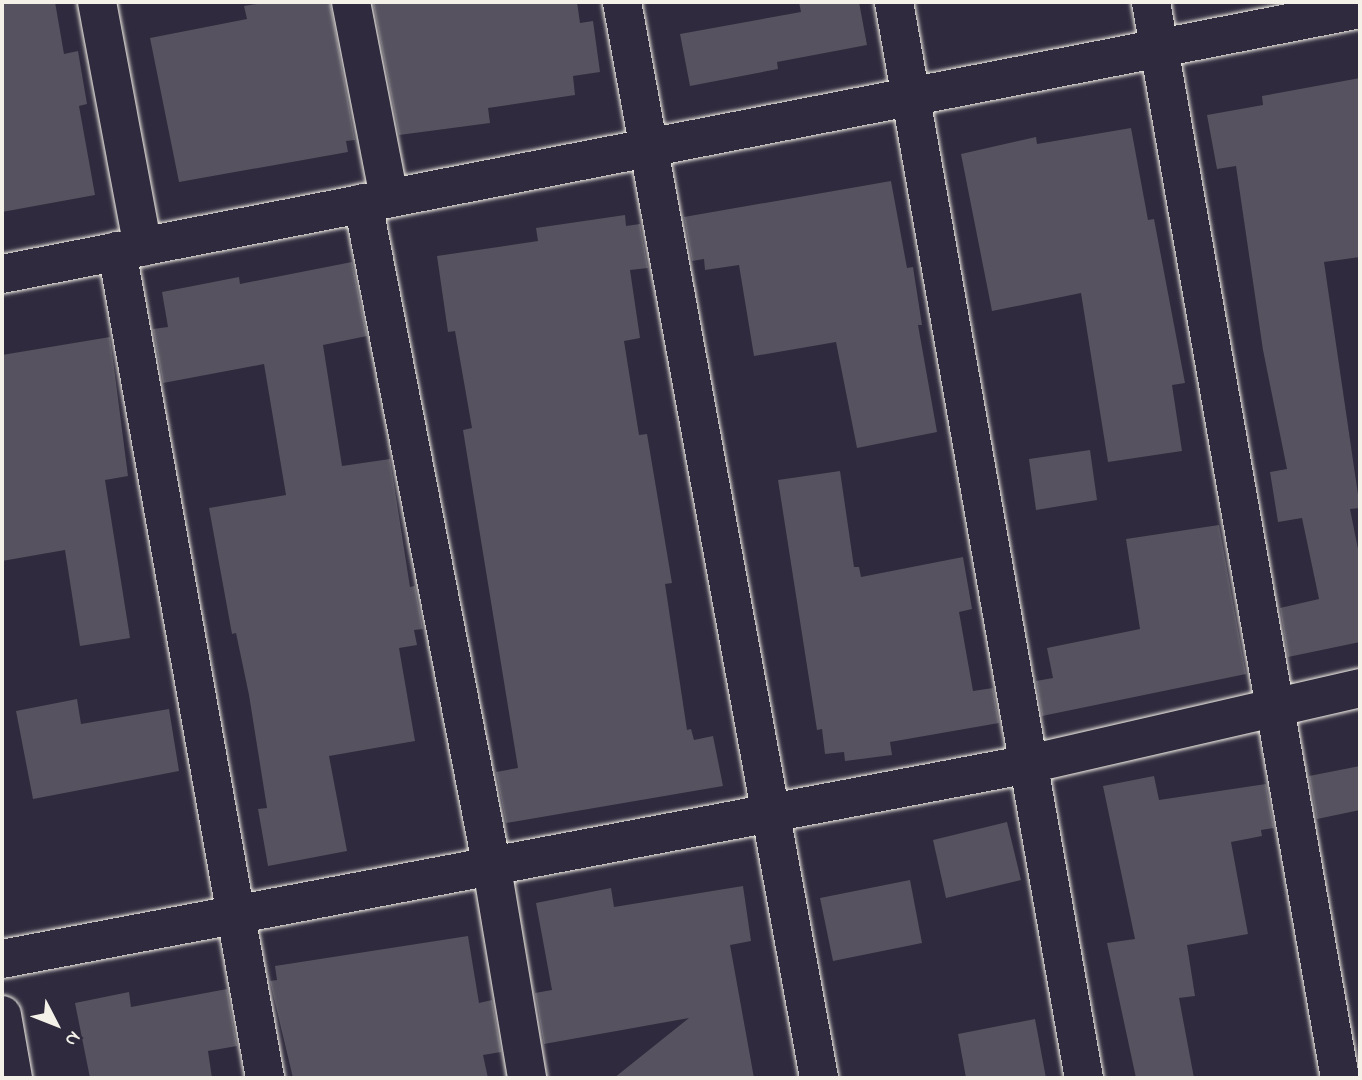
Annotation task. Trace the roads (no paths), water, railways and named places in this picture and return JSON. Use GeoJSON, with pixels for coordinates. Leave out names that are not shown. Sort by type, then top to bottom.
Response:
{"type":"FeatureCollection","features":[{"type":"Feature","properties":{"kind":"street"},"geometry":{"type":"LineString","coordinates":[[97,2],[130,249],[265,1078]]}},
{"type":"Feature","properties":{"kind":"street"},"geometry":{"type":"LineString","coordinates":[[351,2],[376,201],[527,1078]]}},
{"type":"Feature","properties":{"kind":"street"},"geometry":{"type":"LineString","coordinates":[[622,2],[773,813],[819,1078]]}},
{"type":"Feature","properties":{"kind":"street"},"geometry":{"type":"LineString","coordinates":[[894,2],[1084,1078]]}},
{"type":"Feature","properties":{"kind":"street"},"geometry":{"type":"LineString","coordinates":[[1151,2],[1340,1078]]}},
{"type":"Feature","properties":{"kind":"street"},"geometry":{"type":"LineString","coordinates":[[2,274],[1360,9]]}},
{"type":"Feature","properties":{"kind":"street"},"geometry":{"type":"LineString","coordinates":[[2,959],[1029,764],[1273,705],[1360,688]]}},
{"type":"Feature","properties":{"kind":"street"},"geometry":{"type":"LineString","coordinates":[[2,1015],[13,1078]]}}]}
